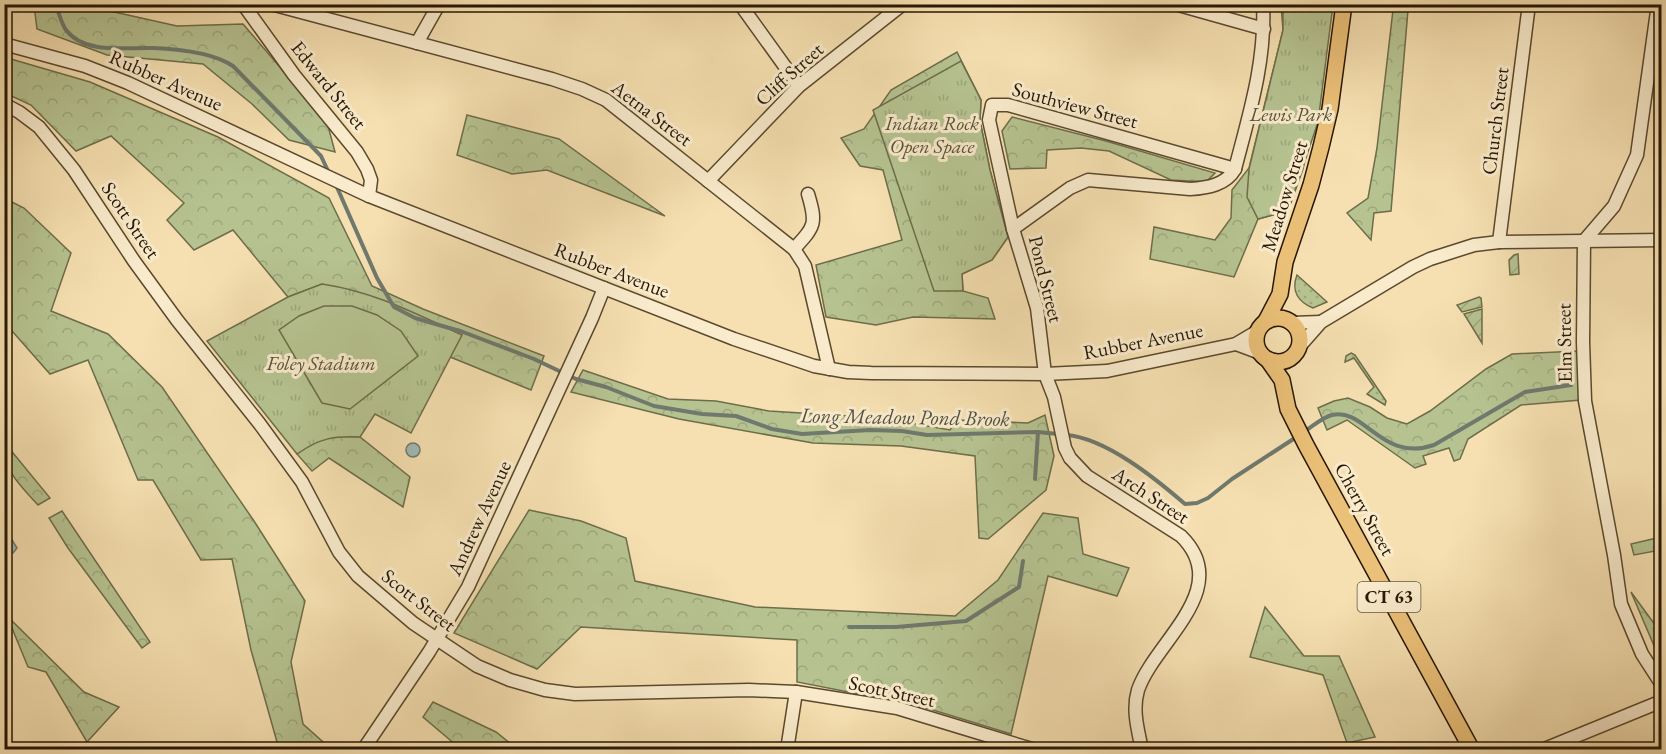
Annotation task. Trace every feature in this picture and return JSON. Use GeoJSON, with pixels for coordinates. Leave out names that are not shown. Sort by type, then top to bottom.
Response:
{"type":"FeatureCollection","features":[{"type":"Feature","properties":{"kind":"main road","name":"Meadow Street"},"geometry":{"type":"LineString","coordinates":[[1262,326],[1280,294],[1285,262],[1321,147],[1330,109],[1344,4]]}},
{"type":"Feature","properties":{"kind":"main road","name":"Meadow Street"},"geometry":{"type":"LineString","coordinates":[[1280,294],[1289,322]]}},
{"type":"Feature","properties":{"kind":"main road"},"geometry":{"type":"LineString","coordinates":[[1262,326],[1272,319],[1289,322],[1299,334],[1294,353],[1282,380]]}},
{"type":"Feature","properties":{"kind":"main road","name":"CT 63"},"geometry":{"type":"LineString","coordinates":[[1262,326],[1256,342],[1264,356]]}},
{"type":"Feature","properties":{"kind":"main road"},"geometry":{"type":"LineString","coordinates":[[1264,356],[1279,362],[1294,353]]}},
{"type":"Feature","properties":{"kind":"main road","name":"Cherry Street"},"geometry":{"type":"LineString","coordinates":[[1264,356],[1282,380],[1288,409],[1306,445],[1472,750]]}},
{"type":"Feature","properties":{"kind":"street","name":"Edward Street"},"geometry":{"type":"LineString","coordinates":[[243,4],[294,75],[357,152],[371,180],[369,196]]}},
{"type":"Feature","properties":{"kind":"street","name":"Aetna Street"},"geometry":{"type":"LineString","coordinates":[[271,4],[582,88],[606,100],[794,249],[805,266],[829,369]]}},
{"type":"Feature","properties":{"kind":"street"},"geometry":{"type":"LineString","coordinates":[[417,43],[439,4]]}},
{"type":"Feature","properties":{"kind":"street"},"geometry":{"type":"LineString","coordinates":[[740,4],[799,86]]}},
{"type":"Feature","properties":{"kind":"street","name":"Cliff Street"},"geometry":{"type":"LineString","coordinates":[[708,181],[799,86],[903,4]]}},
{"type":"Feature","properties":{"kind":"street"},"geometry":{"type":"LineString","coordinates":[[1175,4],[1264,29]]}},
{"type":"Feature","properties":{"kind":"street"},"geometry":{"type":"LineString","coordinates":[[1013,229],[1070,188],[1088,180],[1190,189],[1204,188],[1231,177],[1260,69],[1264,29],[1263,4]]}},
{"type":"Feature","properties":{"kind":"street","name":"Church Street"},"geometry":{"type":"LineString","coordinates":[[1499,242],[1529,4]]}},
{"type":"Feature","properties":{"kind":"street"},"geometry":{"type":"LineString","coordinates":[[1584,241],[1614,206],[1637,155],[1658,4]]}},
{"type":"Feature","properties":{"kind":"street","name":"Rubber Avenue"},"geometry":{"type":"LineString","coordinates":[[4,44],[85,66],[128,83],[369,196],[760,348],[829,369],[871,373],[1045,374],[1107,371],[1236,344],[1262,326]]}},
{"type":"Feature","properties":{"kind":"street","name":"Scott Street"},"geometry":{"type":"LineString","coordinates":[[4,104],[39,127],[74,170],[134,261],[177,320],[265,430],[302,482],[339,552],[348,563],[381,598],[477,666],[510,680],[545,690],[575,694],[749,690],[796,692],[897,708],[1035,750]]}},
{"type":"Feature","properties":{"kind":"street","name":"Southview Street"},"geometry":{"type":"LineString","coordinates":[[1013,229],[990,120],[992,105],[1008,105],[1235,169]]}},
{"type":"Feature","properties":{"kind":"street"},"geometry":{"type":"LineString","coordinates":[[794,249],[813,226],[814,214],[808,194]]}},
{"type":"Feature","properties":{"kind":"street","name":"Pond Street"},"geometry":{"type":"LineString","coordinates":[[1013,229],[1037,308],[1045,374]]}},
{"type":"Feature","properties":{"kind":"street"},"geometry":{"type":"LineString","coordinates":[[1294,353],[1321,322],[1386,281],[1430,259],[1474,245],[1499,242],[1662,240]]}},
{"type":"Feature","properties":{"kind":"street","name":"Elm Street"},"geometry":{"type":"LineString","coordinates":[[1584,241],[1585,401],[1621,603],[1642,654],[1662,685]]}},
{"type":"Feature","properties":{"kind":"street","name":"Andrew Avenue"},"geometry":{"type":"LineString","coordinates":[[368,748],[468,586],[559,392],[604,288]]}},
{"type":"Feature","properties":{"kind":"street"},"geometry":{"type":"LineString","coordinates":[[1289,322],[1321,322]]}},
{"type":"Feature","properties":{"kind":"street"},"geometry":{"type":"LineString","coordinates":[[1236,344],[1264,356]]}},
{"type":"Feature","properties":{"kind":"street","name":"Arch Street"},"geometry":{"type":"LineString","coordinates":[[1045,374],[1054,397],[1065,448],[1070,458],[1087,476],[1181,537],[1193,550],[1198,561],[1199,582],[1192,604],[1148,670],[1139,689],[1135,712],[1142,750]]}},
{"type":"Feature","properties":{"kind":"street"},"geometry":{"type":"LineString","coordinates":[[787,750],[796,692]]}},
{"type":"Feature","properties":{"kind":"street"},"geometry":{"type":"LineString","coordinates":[[1542,750],[1662,701]]}},
{"type":"Feature","properties":{"kind":"green space"},"geometry":{"type":"Polygon","coordinates":[[[34,5],[90,5],[177,26],[243,24],[327,122],[335,152],[289,140],[252,104],[203,64],[107,55],[37,29],[34,5]]]}},
{"type":"Feature","properties":{"kind":"green space","name":"Lewis Park"},"geometry":{"type":"Polygon","coordinates":[[[1281,5],[1332,5],[1319,97],[1303,169],[1288,211],[1258,219],[1234,277],[1150,259],[1154,227],[1215,240],[1231,218],[1232,190],[1249,168],[1283,30],[1281,5]]]}},
{"type":"Feature","properties":{"kind":"green space","name":"Lewis Park"},"geometry":{"type":"Polygon","coordinates":[[[1283,5],[1333,5],[1318,122],[1288,211],[1258,219],[1247,197],[1249,169],[1283,30],[1283,5]]]}},
{"type":"Feature","properties":{"kind":"green space"},"geometry":{"type":"Polygon","coordinates":[[[1393,10],[1408,10],[1391,211],[1374,213],[1371,240],[1347,213],[1368,198],[1377,148],[1393,10]]]}},
{"type":"Feature","properties":{"kind":"green space"},"geometry":{"type":"Polygon","coordinates":[[[957,52],[981,100],[980,121],[1008,237],[992,260],[962,274],[963,291],[988,298],[995,319],[913,317],[876,325],[826,317],[816,265],[902,240],[883,170],[860,166],[841,138],[864,129],[891,90],[957,52]]]}},
{"type":"Feature","properties":{"kind":"green space"},"geometry":{"type":"Polygon","coordinates":[[[4,57],[90,82],[218,137],[329,198],[372,286],[423,309],[544,356],[531,390],[416,343],[322,284],[288,297],[233,230],[194,250],[167,220],[184,203],[111,136],[76,151],[31,105],[5,93],[4,57]]]}},
{"type":"Feature","properties":{"kind":"green space","name":"Indian Rock Open Space"},"geometry":{"type":"Polygon","coordinates":[[[961,61],[981,100],[980,121],[1008,237],[992,260],[962,274],[963,291],[934,291],[873,110],[961,61]]]}},
{"type":"Feature","properties":{"kind":"green space"},"geometry":{"type":"Polygon","coordinates":[[[467,115],[559,139],[665,216],[547,170],[512,174],[457,155],[467,115]]]}},
{"type":"Feature","properties":{"kind":"green space"},"geometry":{"type":"Polygon","coordinates":[[[1012,117],[1106,141],[1215,173],[1206,182],[1171,180],[1109,151],[1081,148],[1047,150],[1046,168],[1010,169],[1002,131],[1012,117]]]}},
{"type":"Feature","properties":{"kind":"green space"},"geometry":{"type":"Polygon","coordinates":[[[4,198],[24,208],[71,253],[51,311],[108,334],[162,387],[254,521],[305,601],[291,662],[303,724],[331,749],[279,749],[251,650],[232,559],[201,560],[153,480],[138,480],[88,360],[50,374],[5,323],[4,198]]]}},
{"type":"Feature","properties":{"kind":"green space"},"geometry":{"type":"Polygon","coordinates":[[[1518,254],[1519,274],[1510,275],[1509,260],[1518,254]]]}},
{"type":"Feature","properties":{"kind":"green space"},"geometry":{"type":"Polygon","coordinates":[[[1297,275],[1327,302],[1313,308],[1303,303],[1295,291],[1297,275]]]}},
{"type":"Feature","properties":{"kind":"green space","name":"Foley Stadium"},"geometry":{"type":"Polygon","coordinates":[[[322,284],[377,298],[462,335],[411,433],[375,414],[360,437],[327,439],[297,454],[207,341],[288,297],[322,284]]]}},
{"type":"Feature","properties":{"kind":"green space"},"geometry":{"type":"Polygon","coordinates":[[[1479,297],[1482,307],[1462,312],[1457,305],[1479,297]]]}},
{"type":"Feature","properties":{"kind":"green space"},"geometry":{"type":"Polygon","coordinates":[[[324,306],[352,306],[377,315],[401,331],[418,356],[350,409],[322,403],[279,330],[299,316],[324,306]]]}},
{"type":"Feature","properties":{"kind":"green space"},"geometry":{"type":"Polygon","coordinates":[[[1482,309],[1482,343],[1464,314],[1482,309]]]}},
{"type":"Feature","properties":{"kind":"green space"},"geometry":{"type":"Polygon","coordinates":[[[1579,351],[1581,400],[1521,405],[1468,439],[1460,459],[1454,461],[1449,448],[1423,456],[1426,464],[1415,468],[1347,420],[1327,430],[1318,408],[1348,398],[1370,407],[1387,418],[1407,424],[1430,411],[1486,369],[1512,354],[1579,351]]]}},
{"type":"Feature","properties":{"kind":"green space"},"geometry":{"type":"Polygon","coordinates":[[[1351,353],[1355,355],[1386,401],[1385,405],[1367,394],[1374,387],[1354,358],[1345,362],[1346,356],[1351,353]]]}},
{"type":"Feature","properties":{"kind":"green space"},"geometry":{"type":"Polygon","coordinates":[[[583,370],[668,399],[716,401],[769,411],[882,418],[950,430],[957,420],[1028,423],[1045,415],[1054,456],[1046,490],[988,539],[979,538],[975,456],[901,446],[813,443],[679,419],[571,392],[583,370]]]}},
{"type":"Feature","properties":{"kind":"green space"},"geometry":{"type":"Polygon","coordinates":[[[335,436],[360,437],[410,477],[403,507],[329,458],[312,471],[297,454],[313,443],[335,436]]]}},
{"type":"Feature","properties":{"kind":"green space"},"geometry":{"type":"Polygon","coordinates":[[[4,442],[50,498],[38,505],[19,484],[7,462],[4,442]]]}},
{"type":"Feature","properties":{"kind":"green space"},"geometry":{"type":"Polygon","coordinates":[[[529,510],[581,521],[626,538],[635,581],[755,607],[955,616],[998,580],[1043,513],[1078,518],[1083,554],[1129,568],[1117,596],[1048,576],[1011,734],[920,706],[797,682],[797,640],[581,627],[537,669],[454,633],[529,510]]]}},
{"type":"Feature","properties":{"kind":"green space"},"geometry":{"type":"Polygon","coordinates":[[[62,511],[150,642],[142,648],[68,548],[49,518],[62,511]]]}},
{"type":"Feature","properties":{"kind":"green space"},"geometry":{"type":"Polygon","coordinates":[[[1661,537],[1661,550],[1634,555],[1631,544],[1661,537]]]}},
{"type":"Feature","properties":{"kind":"green space"},"geometry":{"type":"Polygon","coordinates":[[[1631,592],[1661,633],[1661,662],[1631,592]]]}},
{"type":"Feature","properties":{"kind":"green space"},"geometry":{"type":"Polygon","coordinates":[[[1265,607],[1304,656],[1339,656],[1375,737],[1347,743],[1323,675],[1250,657],[1265,607]]]}},
{"type":"Feature","properties":{"kind":"green space"},"geometry":{"type":"Polygon","coordinates":[[[7,616],[84,692],[119,707],[87,742],[46,672],[28,667],[7,616]]]}},
{"type":"Feature","properties":{"kind":"green space"},"geometry":{"type":"Polygon","coordinates":[[[433,702],[496,732],[517,749],[453,749],[456,745],[423,717],[433,702]]]}},
{"type":"Feature","properties":{"kind":"water"},"geometry":{"type":"Polygon","coordinates":[[[410,443],[416,443],[420,450],[416,457],[410,457],[406,453],[406,447],[410,443]]]}},
{"type":"Feature","properties":{"kind":"water"},"geometry":{"type":"Polygon","coordinates":[[[9,535],[17,548],[13,553],[5,554],[5,538],[9,535]]]}},
{"type":"Feature","properties":{"kind":"waterway","name":"Long Meadow Pond Brook"},"geometry":{"type":"LineString","coordinates":[[55,4],[66,30],[74,38],[84,43],[106,48],[184,50],[225,61],[233,66],[321,156],[329,173]]}},
{"type":"Feature","properties":{"kind":"waterway","name":"Long Meadow Pond Brook"},"geometry":{"type":"LineString","coordinates":[[336,185],[377,278],[394,307],[415,318],[463,332],[534,359],[576,379],[606,387],[654,406],[702,414],[736,416],[772,429],[802,434],[870,430],[902,431],[927,435],[1038,432],[1058,434]]}},
{"type":"Feature","properties":{"kind":"waterway","name":"Long Meadow Pond Brook"},"geometry":{"type":"LineString","coordinates":[[1305,431],[1329,416],[1344,415],[1355,419],[1388,441],[1401,447],[1416,449],[1434,445],[1525,392],[1571,385]]}},
{"type":"Feature","properties":{"kind":"waterway"},"geometry":{"type":"LineString","coordinates":[[1035,479],[1038,432]]}},
{"type":"Feature","properties":{"kind":"waterway","name":"Long Meadow Pond Brook"},"geometry":{"type":"LineString","coordinates":[[1066,435],[1097,444],[1130,461],[1185,504],[1197,503],[1208,498],[1232,479],[1298,436]]}},
{"type":"Feature","properties":{"kind":"waterway"},"geometry":{"type":"LineString","coordinates":[[849,627],[896,627],[966,621],[1019,587],[1023,561]]}}]}
